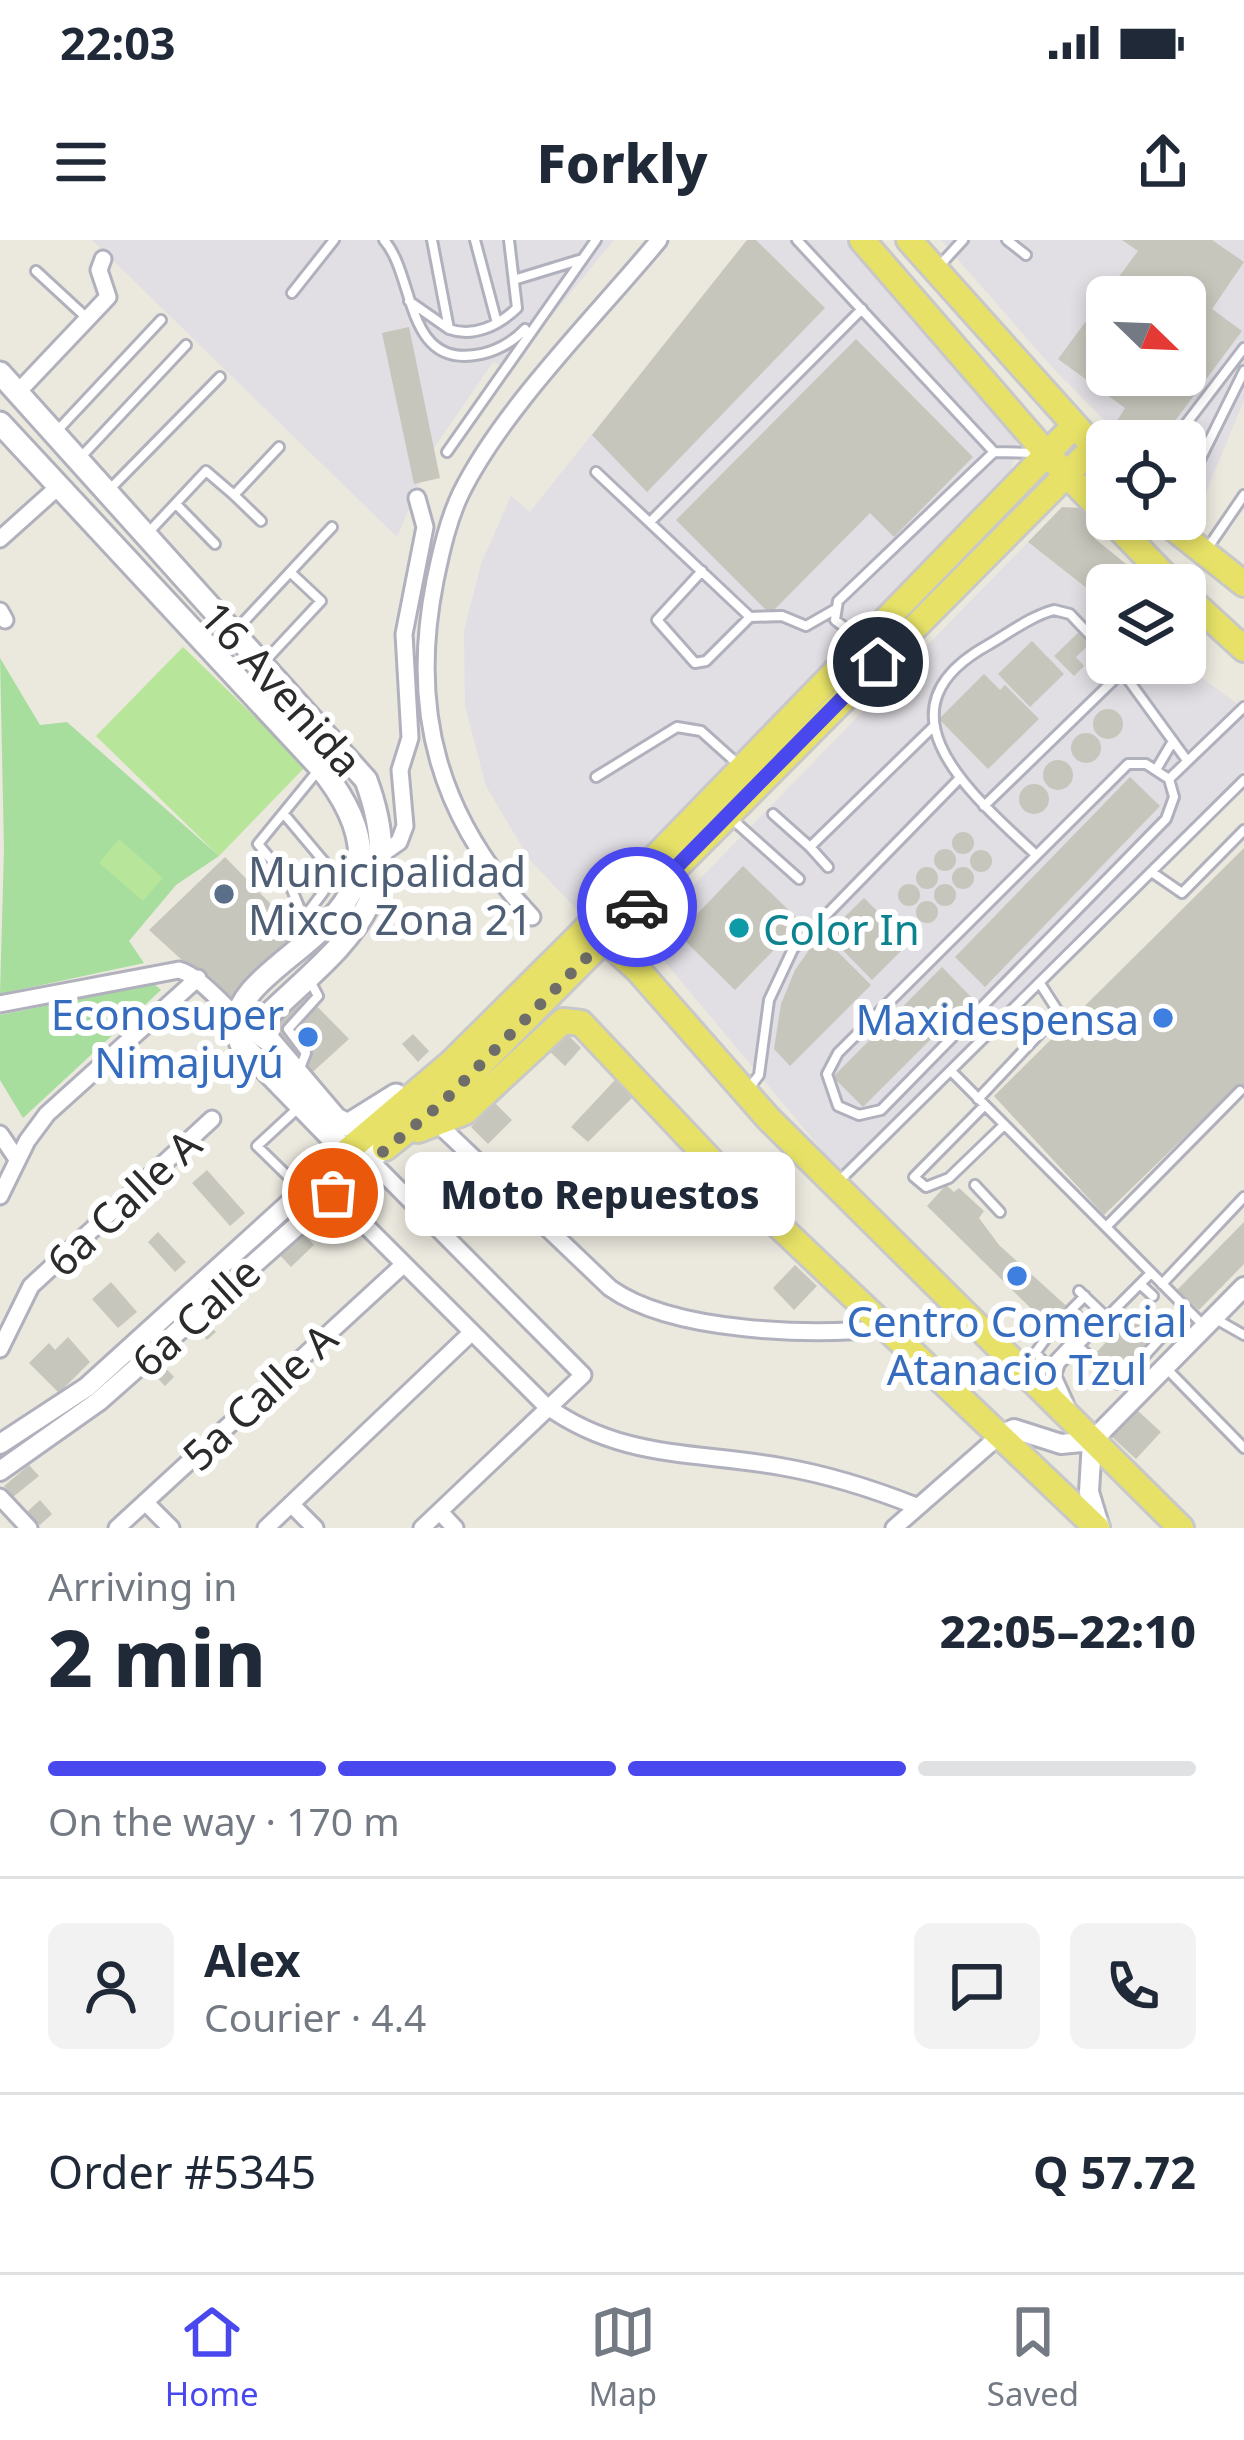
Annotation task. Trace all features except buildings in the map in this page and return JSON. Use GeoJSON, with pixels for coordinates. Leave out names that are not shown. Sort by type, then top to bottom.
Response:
{"type":"FeatureCollection","features":[{"type":"Feature","properties":{"kind":"main road"},"geometry":{"type":"LineString","coordinates":[[862,240],[1056,463],[1154,564]]}},
{"type":"Feature","properties":{"kind":"main road"},"geometry":{"type":"LineString","coordinates":[[909,240],[1086,438]]}},
{"type":"Feature","properties":{"kind":"main road","name":"16 Avenida"},"geometry":{"type":"LineString","coordinates":[[0,373],[366,781],[374,802],[379,856],[379,877],[366,916],[266,1017],[265,1038]]}},
{"type":"Feature","properties":{"kind":"main road","name":"16 Avenida"},"geometry":{"type":"LineString","coordinates":[[0,423],[319,766],[351,812],[357,870],[349,896],[309,927],[249,997],[238,1033]]}},
{"type":"Feature","properties":{"kind":"main road"},"geometry":{"type":"LineString","coordinates":[[590,940],[1056,463],[1074,425]]}},
{"type":"Feature","properties":{"kind":"main road"},"geometry":{"type":"LineString","coordinates":[[1056,463],[1086,457]]}},
{"type":"Feature","properties":{"kind":"main road"},"geometry":{"type":"LineString","coordinates":[[1187,540],[1244,584]]}},
{"type":"Feature","properties":{"kind":"main road"},"geometry":{"type":"LineString","coordinates":[[1206,614],[1244,649]]}},
{"type":"Feature","properties":{"kind":"main road"},"geometry":{"type":"LineString","coordinates":[[590,940],[662,881],[728,815],[750,776]]}},
{"type":"Feature","properties":{"kind":"main road"},"geometry":{"type":"LineString","coordinates":[[638,970],[630,934],[662,881]]}},
{"type":"Feature","properties":{"kind":"main road"},"geometry":{"type":"LineString","coordinates":[[590,940],[638,970],[835,1185],[1181,1528]]}},
{"type":"Feature","properties":{"kind":"main road","name":"6a Calle"},"geometry":{"type":"LineString","coordinates":[[375,1149],[451,1063],[590,940]]}},
{"type":"Feature","properties":{"kind":"main road","name":"6a Calle"},"geometry":{"type":"LineString","coordinates":[[375,1149],[443,1102],[563,966]]}},
{"type":"Feature","properties":{"kind":"main road"},"geometry":{"type":"LineString","coordinates":[[238,1033],[300,1106],[375,1149],[465,1112],[554,1028],[563,1022],[581,1023],[717,1167],[1098,1528]]}},
{"type":"Feature","properties":{"kind":"main road"},"geometry":{"type":"LineString","coordinates":[[265,1038],[348,1125],[381,1108],[439,1061],[451,1063]]}},
{"type":"Feature","properties":{"kind":"street"},"geometry":{"type":"LineString","coordinates":[[532,917],[492,872],[446,789],[423,674],[425,630],[461,493],[493,442],[659,240]]}},
{"type":"Feature","properties":{"kind":"street"},"geometry":{"type":"LineString","coordinates":[[18,392],[108,297],[99,270],[103,260]]}},
{"type":"Feature","properties":{"kind":"street"},"geometry":{"type":"LineString","coordinates":[[0,539],[58,487]]}},
{"type":"Feature","properties":{"kind":"street"},"geometry":{"type":"LineString","coordinates":[[379,856],[400,842],[405,826],[400,770],[410,738],[404,634],[424,527],[417,498]]}},
{"type":"Feature","properties":{"kind":"street"},"geometry":{"type":"LineString","coordinates":[[0,1004],[167,970],[198,978],[238,1033],[265,1038]]}},
{"type":"Feature","properties":{"kind":"street"},"geometry":{"type":"LineString","coordinates":[[0,1196],[47,1114],[198,978]]}},
{"type":"Feature","properties":{"kind":"street","name":"6a Calle A"},"geometry":{"type":"LineString","coordinates":[[0,1349],[31,1286],[212,1119]]}},
{"type":"Feature","properties":{"kind":"street"},"geometry":{"type":"LineString","coordinates":[[437,1123],[610,1288],[640,1306],[752,1327],[827,1332],[888,1328]]}},
{"type":"Feature","properties":{"kind":"street"},"geometry":{"type":"LineString","coordinates":[[0,1134],[17,1160]]}},
{"type":"Feature","properties":{"kind":"street"},"geometry":{"type":"LineString","coordinates":[[375,1149],[583,1376],[422,1528]]}},
{"type":"Feature","properties":{"kind":"street","name":"6a Calle"},"geometry":{"type":"LineString","coordinates":[[0,1444],[86,1387],[303,1191],[375,1149]]}},
{"type":"Feature","properties":{"kind":"street","name":"6a Calle"},"geometry":{"type":"LineString","coordinates":[[0,1471],[99,1401],[333,1193],[375,1149]]}},
{"type":"Feature","properties":{"kind":"street"},"geometry":{"type":"LineString","coordinates":[[333,1193],[470,1334],[551,1409],[606,1441],[784,1467],[916,1506]]}},
{"type":"Feature","properties":{"kind":"street","name":"5a Calle A"},"geometry":{"type":"LineString","coordinates":[[116,1528],[403,1265]]}},
{"type":"Feature","properties":{"kind":"street"},"geometry":{"type":"LineString","coordinates":[[893,1528],[999,1436],[1014,1429],[1061,1444],[1092,1441],[1244,1286]]}},
{"type":"Feature","properties":{"kind":"street"},"geometry":{"type":"LineString","coordinates":[[266,1528],[470,1334]]}},
{"type":"Feature","properties":{"kind":"street"},"geometry":{"type":"LineString","coordinates":[[1092,1441],[1090,1492],[1098,1528]]}},
{"type":"Feature","properties":{"kind":"street"},"geometry":{"type":"LineString","coordinates":[[0,1497],[29,1528]]}},
{"type":"Feature","properties":{"kind":"street"},"geometry":{"type":"LineString","coordinates":[[145,1502],[171,1528]]}},
{"type":"Feature","properties":{"kind":"street"},"geometry":{"type":"LineString","coordinates":[[291,1504],[315,1528]]}},
{"type":"Feature","properties":{"kind":"street"},"geometry":{"type":"LineString","coordinates":[[440,1512],[455,1528]]}},
{"type":"Feature","properties":{"kind":"lane"},"geometry":{"type":"LineString","coordinates":[[292,293],[334,240]]}},
{"type":"Feature","properties":{"kind":"lane"},"geometry":{"type":"LineString","coordinates":[[383,240],[392,250],[407,300],[430,343],[459,356],[506,344],[549,301]]}},
{"type":"Feature","properties":{"kind":"lane"},"geometry":{"type":"LineString","coordinates":[[432,240],[449,329]]}},
{"type":"Feature","properties":{"kind":"lane"},"geometry":{"type":"LineString","coordinates":[[476,240],[497,323]]}},
{"type":"Feature","properties":{"kind":"lane"},"geometry":{"type":"LineString","coordinates":[[407,300],[449,329],[465,334],[497,323],[517,308],[518,279],[509,240]]}},
{"type":"Feature","properties":{"kind":"lane"},"geometry":{"type":"LineString","coordinates":[[447,452],[596,240]]}},
{"type":"Feature","properties":{"kind":"lane"},"geometry":{"type":"LineString","coordinates":[[797,240],[994,452],[1056,463]]}},
{"type":"Feature","properties":{"kind":"lane"},"geometry":{"type":"LineString","coordinates":[[935,269],[963,240]]}},
{"type":"Feature","properties":{"kind":"lane"},"geometry":{"type":"LineString","coordinates":[[1007,240],[1026,255]]}},
{"type":"Feature","properties":{"kind":"lane"},"geometry":{"type":"LineString","coordinates":[[518,279],[583,258]]}},
{"type":"Feature","properties":{"kind":"lane"},"geometry":{"type":"LineString","coordinates":[[36,271],[89,320]]}},
{"type":"Feature","properties":{"kind":"lane"},"geometry":{"type":"LineString","coordinates":[[650,522],[862,309]]}},
{"type":"Feature","properties":{"kind":"lane"},"geometry":{"type":"LineString","coordinates":[[55,433],[161,320]]}},
{"type":"Feature","properties":{"kind":"lane"},"geometry":{"type":"LineString","coordinates":[[1189,420],[1243,347],[1243,334]]}},
{"type":"Feature","properties":{"kind":"lane"},"geometry":{"type":"LineString","coordinates":[[80,460],[186,345]]}},
{"type":"Feature","properties":{"kind":"lane"},"geometry":{"type":"LineString","coordinates":[[1206,448],[1244,371]]}},
{"type":"Feature","properties":{"kind":"lane"},"geometry":{"type":"LineString","coordinates":[[108,491],[220,376]]}},
{"type":"Feature","properties":{"kind":"lane"},"geometry":{"type":"LineString","coordinates":[[234,495],[279,447]]}},
{"type":"Feature","properties":{"kind":"lane"},"geometry":{"type":"LineString","coordinates":[[702,571],[656,620],[695,663],[706,661],[750,617],[782,616],[806,626],[834,610],[994,452]]}},
{"type":"Feature","properties":{"kind":"lane"},"geometry":{"type":"LineString","coordinates":[[147,534],[206,471],[261,520]]}},
{"type":"Feature","properties":{"kind":"lane"},"geometry":{"type":"LineString","coordinates":[[596,472],[750,617]]}},
{"type":"Feature","properties":{"kind":"lane"},"geometry":{"type":"LineString","coordinates":[[1203,556],[1244,495]]}},
{"type":"Feature","properties":{"kind":"lane"},"geometry":{"type":"LineString","coordinates":[[176,504],[215,544]]}},
{"type":"Feature","properties":{"kind":"lane"},"geometry":{"type":"LineString","coordinates":[[231,634],[332,527]]}},
{"type":"Feature","properties":{"kind":"lane"},"geometry":{"type":"LineString","coordinates":[[261,666],[321,601],[290,572]]}},
{"type":"Feature","properties":{"kind":"lane"},"geometry":{"type":"LineString","coordinates":[[834,610],[835,620],[871,652]]}},
{"type":"Feature","properties":{"kind":"lane"},"geometry":{"type":"LineString","coordinates":[[1035,854],[961,778],[932,727],[935,689],[953,664],[1046,611],[1070,614],[1086,631]]}},
{"type":"Feature","properties":{"kind":"lane"},"geometry":{"type":"LineString","coordinates":[[984,806],[1103,684]]}},
{"type":"Feature","properties":{"kind":"lane"},"geometry":{"type":"LineString","coordinates":[[1132,684],[1186,760]]}},
{"type":"Feature","properties":{"kind":"lane"},"geometry":{"type":"LineString","coordinates":[[1169,779],[1244,706]]}},
{"type":"Feature","properties":{"kind":"lane"},"geometry":{"type":"LineString","coordinates":[[596,777],[676,727],[701,731],[750,776]]}},
{"type":"Feature","properties":{"kind":"lane"},"geometry":{"type":"LineString","coordinates":[[810,847],[932,727]]}},
{"type":"Feature","properties":{"kind":"lane"},"geometry":{"type":"LineString","coordinates":[[1157,768],[1173,741]]}},
{"type":"Feature","properties":{"kind":"lane"},"geometry":{"type":"LineString","coordinates":[[1135,763],[1157,768],[1169,779],[1174,797],[1166,819],[890,1102],[870,1114],[838,1106],[826,1074],[838,1053],[1119,769],[1135,763]]}},
{"type":"Feature","properties":{"kind":"lane"},"geometry":{"type":"LineString","coordinates":[[309,927],[288,880],[258,844],[304,793],[319,766]]}},
{"type":"Feature","properties":{"kind":"lane"},"geometry":{"type":"LineString","coordinates":[[744,1091],[758,1075],[769,1000],[793,949],[961,778]]}},
{"type":"Feature","properties":{"kind":"lane"},"geometry":{"type":"LineString","coordinates":[[835,1185],[1242,785]]}},
{"type":"Feature","properties":{"kind":"lane"},"geometry":{"type":"LineString","coordinates":[[284,814],[326,864],[324,891],[309,927]]}},
{"type":"Feature","properties":{"kind":"lane"},"geometry":{"type":"LineString","coordinates":[[772,814],[828,867]]}},
{"type":"Feature","properties":{"kind":"lane"},"geometry":{"type":"LineString","coordinates":[[728,815],[799,879]]}},
{"type":"Feature","properties":{"kind":"lane"},"geometry":{"type":"LineString","coordinates":[[1153,873],[1182,893],[1244,830]]}},
{"type":"Feature","properties":{"kind":"lane"},"geometry":{"type":"LineString","coordinates":[[298,1074],[306,1053],[288,1029],[318,996],[308,977]]}},
{"type":"Feature","properties":{"kind":"lane"},"geometry":{"type":"LineString","coordinates":[[1004,1125],[943,1183],[926,1186],[914,1177],[1059,1012],[1041,985]]}},
{"type":"Feature","properties":{"kind":"lane"},"geometry":{"type":"LineString","coordinates":[[952,1072],[1162,1284],[1209,1322],[1244,1335]]}},
{"type":"Feature","properties":{"kind":"lane"},"geometry":{"type":"LineString","coordinates":[[1106,1227],[1240,1091]]}},
{"type":"Feature","properties":{"kind":"lane"},"geometry":{"type":"LineString","coordinates":[[300,1106],[257,1146],[303,1191]]}},
{"type":"Feature","properties":{"kind":"lane"},"geometry":{"type":"LineString","coordinates":[[975,1185],[1000,1212]]}},
{"type":"Feature","properties":{"kind":"lane"},"geometry":{"type":"LineString","coordinates":[[1162,1284],[1244,1197]]}},
{"type":"Feature","properties":{"kind":"lane"},"geometry":{"type":"LineString","coordinates":[[1047,1368],[1151,1273]]}},
{"type":"Feature","properties":{"kind":"lane"},"geometry":{"type":"LineString","coordinates":[[1141,1284],[1153,1296]]}},
{"type":"Feature","properties":{"kind":"lane"},"geometry":{"type":"LineString","coordinates":[[1071,1310],[1082,1293],[1103,1315]]}},
{"type":"Feature","properties":{"kind":"lane"},"geometry":{"type":"LineString","coordinates":[[1073,1422],[1058,1378],[1060,1364],[1103,1315]]}},
{"type":"Feature","properties":{"kind":"lane"},"geometry":{"type":"LineString","coordinates":[[1078,1346],[1119,1384],[1177,1320]]}},
{"type":"Feature","properties":{"kind":"lane"},"geometry":{"type":"LineString","coordinates":[[1052,1330],[1036,1352],[1058,1378]]}},
{"type":"Feature","properties":{"kind":"lane"},"geometry":{"type":"LineString","coordinates":[[1165,1366],[1244,1448]]}},
{"type":"Feature","properties":{"kind":"shaded area"},"geometry":{"type":"Polygon","coordinates":[[[92,240],[614,240],[508,369],[493,362],[436,445],[397,537],[92,240]]]}},
{"type":"Feature","properties":{"kind":"shaded area"},"geometry":{"type":"Polygon","coordinates":[[[747,240],[846,240],[1018,437],[1011,471],[581,914],[530,860],[486,786],[465,706],[464,631],[481,564],[511,496],[530,512],[747,240]]]}},
{"type":"Feature","properties":{"kind":"shaded area"},"geometry":{"type":"Polygon","coordinates":[[[941,240],[1244,240],[1244,400],[1206,492],[1206,420],[1104,420],[941,240]]]}},
{"type":"Feature","properties":{"kind":"shaded area"},"geometry":{"type":"Polygon","coordinates":[[[1028,542],[1086,588],[1086,684],[1206,681],[1244,709],[1244,770],[842,1174],[665,962],[655,925],[1028,542]]]}},
{"type":"Feature","properties":{"kind":"green space"},"geometry":{"type":"Polygon","coordinates":[[[183,647],[306,766],[219,856],[96,736],[183,647]]]}},
{"type":"Feature","properties":{"kind":"green space"},"geometry":{"type":"Polygon","coordinates":[[[0,658],[40,725],[67,722],[219,856],[176,885],[129,941],[144,963],[0,994],[4,849],[0,658]]]}},
{"type":"Feature","properties":{"kind":"green space"},"geometry":{"type":"Polygon","coordinates":[[[119,839],[163,878],[143,901],[99,863],[119,839]]]}},
{"type":"Feature","properties":{"kind":"green space"},"geometry":{"type":"Polygon","coordinates":[[[154,984],[161,990],[23,1118],[0,1080],[0,1015],[154,984]]]}},
{"type":"Feature","properties":{"kind":"way so far"},"geometry":{"type":"LineString","coordinates":[[333,1193],[443,1102],[637,907]]}},
{"type":"Feature","properties":{"kind":"place","name":"Municipalidad Mixco Zona 21"},"geometry":{"type":"Point","coordinates":[224,894]}},
{"type":"Feature","properties":{"kind":"place","name":"Color In"},"geometry":{"type":"Point","coordinates":[739,928]}},
{"type":"Feature","properties":{"kind":"place","name":"Maxidespensa"},"geometry":{"type":"Point","coordinates":[1163,1018]}},
{"type":"Feature","properties":{"kind":"place","name":"Econosuper Nimajuyú"},"geometry":{"type":"Point","coordinates":[308,1037]}},
{"type":"Feature","properties":{"kind":"place","name":"Moto Repuestos"},"geometry":{"type":"Point","coordinates":[333,1193]}},
{"type":"Feature","properties":{"kind":"place","name":"Centro Comercial Atanacio Tzul"},"geometry":{"type":"Point","coordinates":[1017,1276]}},
{"type":"Feature","properties":{"kind":"route"},"geometry":{"type":"LineString","coordinates":[[637,907],[878,662]]}}]}
